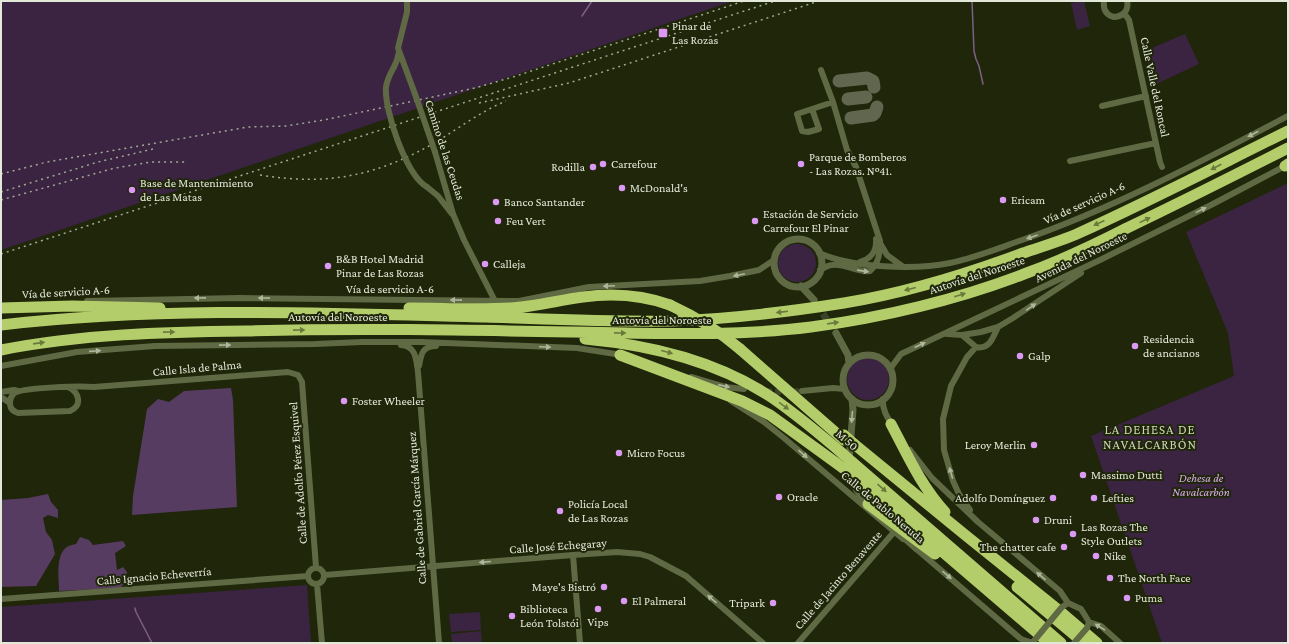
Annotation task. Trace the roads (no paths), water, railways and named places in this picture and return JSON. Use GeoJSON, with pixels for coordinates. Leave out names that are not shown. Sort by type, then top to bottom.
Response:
{"type":"FeatureCollection","features":[{"type":"Feature","properties":{"kind":"highway"},"geometry":{"type":"LineString","coordinates":[[1236,157],[1288,126]]}},
{"type":"Feature","properties":{"kind":"highway","name":"Autovía del Noroeste"},"geometry":{"type":"LineString","coordinates":[[1,325],[134,315],[286,313],[610,321],[674,321],[730,318],[807,309],[881,296],[978,270],[1075,234],[1166,192],[1288,131]]}},
{"type":"Feature","properties":{"kind":"highway","name":"Autovía del Noroeste"},"geometry":{"type":"LineString","coordinates":[[1,350],[88,336],[149,332],[344,329],[740,333],[811,327],[890,313],[947,300],[1026,274],[1096,244],[1288,148]]}},
{"type":"Feature","properties":{"kind":"highway"},"geometry":{"type":"LineString","coordinates":[[43,321],[70,314],[169,309],[238,307],[511,308],[583,296],[605,295],[648,298],[670,305],[703,321],[724,335],[949,530],[1084,643]]}},
{"type":"Feature","properties":{"kind":"highway"},"geometry":{"type":"LineString","coordinates":[[1,308],[72,306],[151,307],[169,309]]}},
{"type":"Feature","properties":{"kind":"highway","name":"M 50"},"geometry":{"type":"LineString","coordinates":[[441,330],[454,334],[573,338],[608,341],[652,349],[686,358],[728,374],[750,385],[801,419],[843,454],[848,465],[1061,643]]}},
{"type":"Feature","properties":{"kind":"highway"},"geometry":{"type":"LineString","coordinates":[[620,355],[742,401],[770,415],[848,465],[860,481],[1049,643]]}},
{"type":"Feature","properties":{"kind":"highway"},"geometry":{"type":"LineString","coordinates":[[891,424],[919,477],[936,502],[950,517],[1021,576],[1056,608]]}},
{"type":"Feature","properties":{"kind":"highway"},"geometry":{"type":"LineString","coordinates":[[849,442],[1056,608],[1097,643]]}},
{"type":"Feature","properties":{"kind":"highway"},"geometry":{"type":"LineString","coordinates":[[868,504],[1017,615]]}},
{"type":"Feature","properties":{"kind":"street","name":"Camino de las Ceudas"},"geometry":{"type":"LineString","coordinates":[[407,1],[407,12],[398,44],[399,52],[435,152],[455,218],[495,301]]}},
{"type":"Feature","properties":{"kind":"street"},"geometry":{"type":"LineString","coordinates":[[1104,1],[1103,7],[1107,14],[1114,17],[1121,16],[1124,13],[1128,7],[1127,1]]}},
{"type":"Feature","properties":{"kind":"street","name":"Calle Valle del Roncal"},"geometry":{"type":"LineString","coordinates":[[1124,13],[1129,20],[1162,167]]}},
{"type":"Feature","properties":{"kind":"street"},"geometry":{"type":"LineString","coordinates":[[399,52],[386,89],[387,102],[403,154],[416,179],[438,196],[455,218]]}},
{"type":"Feature","properties":{"kind":"street"},"geometry":{"type":"LineString","coordinates":[[821,70],[833,102],[847,150],[856,167],[876,232],[887,255],[904,267]]}},
{"type":"Feature","properties":{"kind":"street"},"geometry":{"type":"LineString","coordinates":[[1102,106],[1146,96]]}},
{"type":"Feature","properties":{"kind":"street"},"geometry":{"type":"LineString","coordinates":[[812,109],[833,102]]}},
{"type":"Feature","properties":{"kind":"street","name":"Vía de servicio A-6"},"geometry":{"type":"LineString","coordinates":[[819,253],[844,262],[904,267],[930,266],[971,258],[1060,227],[1179,172],[1288,116]]}},
{"type":"Feature","properties":{"kind":"street"},"geometry":{"type":"LineString","coordinates":[[1070,161],[1156,143]]}},
{"type":"Feature","properties":{"kind":"street","name":"Avenida del Noroeste"},"geometry":{"type":"LineString","coordinates":[[890,369],[901,354],[1100,260],[1211,205],[1287,165]]}},
{"type":"Feature","properties":{"kind":"street"},"geometry":{"type":"LineString","coordinates":[[858,263],[867,260],[873,254],[876,243],[876,232]]}},
{"type":"Feature","properties":{"kind":"street"},"geometry":{"type":"LineString","coordinates":[[794,239],[809,242],[819,253],[821,261],[820,270],[812,282],[801,286],[789,285],[779,278],[774,266],[774,260],[781,246],[787,242],[794,239]]}},
{"type":"Feature","properties":{"kind":"street"},"geometry":{"type":"LineString","coordinates":[[876,265],[880,253],[880,241]]}},
{"type":"Feature","properties":{"kind":"street","name":"Vía de servicio A-6"},"geometry":{"type":"LineString","coordinates":[[1,308],[80,301],[239,298],[519,301],[588,287],[687,282],[716,278],[759,270],[774,260]]}},
{"type":"Feature","properties":{"kind":"street"},"geometry":{"type":"LineString","coordinates":[[945,334],[962,335],[998,327],[1100,260]]}},
{"type":"Feature","properties":{"kind":"street","name":"Vía de servicio A-6"},"geometry":{"type":"LineString","coordinates":[[820,270],[831,264],[866,272],[870,271],[876,265]]}},
{"type":"Feature","properties":{"kind":"street"},"geometry":{"type":"LineString","coordinates":[[801,286],[814,300],[811,289],[812,282]]}},
{"type":"Feature","properties":{"kind":"street"},"geometry":{"type":"LineString","coordinates":[[962,335],[976,347],[985,347],[990,343],[998,327]]}},
{"type":"Feature","properties":{"kind":"street"},"geometry":{"type":"LineString","coordinates":[[836,333],[848,355],[849,363]]}},
{"type":"Feature","properties":{"kind":"street"},"geometry":{"type":"LineString","coordinates":[[1,366],[77,352],[156,346],[362,342],[506,345],[577,348],[639,358],[725,387],[744,389]]}},
{"type":"Feature","properties":{"kind":"street","name":"Calle de Gabriel García Márquez"},"geometry":{"type":"LineString","coordinates":[[362,342],[406,345],[414,352],[418,372],[439,643]]}},
{"type":"Feature","properties":{"kind":"street"},"geometry":{"type":"LineString","coordinates":[[843,344],[859,356]]}},
{"type":"Feature","properties":{"kind":"street","name":"Calle de Gabriel García Márquez"},"geometry":{"type":"LineString","coordinates":[[418,372],[422,352],[426,348],[432,346],[506,345]]}},
{"type":"Feature","properties":{"kind":"street"},"geometry":{"type":"LineString","coordinates":[[976,347],[967,357],[951,386],[943,419],[944,450],[953,481],[959,494],[976,519]]}},
{"type":"Feature","properties":{"kind":"street"},"geometry":{"type":"LineString","coordinates":[[874,355],[886,363],[890,369],[892,385],[889,393],[883,400],[875,404],[865,405],[852,399],[845,390],[843,376],[849,363],[859,356],[874,355]]}},
{"type":"Feature","properties":{"kind":"street","name":"Calle Isla de Palma"},"geometry":{"type":"LineString","coordinates":[[1,392],[68,387],[94,387],[288,372],[295,373],[300,377]]}},
{"type":"Feature","properties":{"kind":"street","name":"Calle de Adolfo Pérez Esquivel"},"geometry":{"type":"LineString","coordinates":[[300,377],[302,382],[316,567]]}},
{"type":"Feature","properties":{"kind":"street"},"geometry":{"type":"LineString","coordinates":[[68,387],[76,392],[78,397]]}},
{"type":"Feature","properties":{"kind":"street","name":"Calle Isla de Palma"},"geometry":{"type":"LineString","coordinates":[[1,397],[10,403],[12,409],[18,413],[67,411],[76,407],[78,404],[78,397],[82,393],[94,387]]}},
{"type":"Feature","properties":{"kind":"street"},"geometry":{"type":"LineString","coordinates":[[802,391],[833,388],[845,390]]}},
{"type":"Feature","properties":{"kind":"street","name":"Calle de Pablo Neruda"},"geometry":{"type":"LineString","coordinates":[[715,390],[774,430],[894,532],[917,549],[1021,641],[1033,643]]}},
{"type":"Feature","properties":{"kind":"street"},"geometry":{"type":"LineString","coordinates":[[10,403],[12,396],[18,391]]}},
{"type":"Feature","properties":{"kind":"street"},"geometry":{"type":"LineString","coordinates":[[852,399],[853,410],[849,461],[850,472],[855,488],[868,504],[917,549]]}},
{"type":"Feature","properties":{"kind":"street"},"geometry":{"type":"LineString","coordinates":[[883,400],[882,404],[884,412],[891,424],[916,459],[932,478],[976,519],[1060,591],[1068,603],[1081,609],[1089,622],[1101,626],[1120,643]]}},
{"type":"Feature","properties":{"kind":"street","name":"Calle de Jacinto Benavente"},"geometry":{"type":"LineString","coordinates":[[798,643],[894,532]]}},
{"type":"Feature","properties":{"kind":"street","name":"Calle José Echegaray"},"geometry":{"type":"LineString","coordinates":[[325,575],[617,552],[640,554],[650,557],[686,576],[763,643]]}},
{"type":"Feature","properties":{"kind":"street"},"geometry":{"type":"LineString","coordinates":[[573,555],[580,643]]}},
{"type":"Feature","properties":{"kind":"street"},"geometry":{"type":"LineString","coordinates":[[316,567],[322,569],[325,575],[324,580],[317,584],[311,582],[308,576],[310,571],[316,567]]}},
{"type":"Feature","properties":{"kind":"street","name":"Calle Ignacio Echeverría"},"geometry":{"type":"LineString","coordinates":[[1,599],[308,576]]}},
{"type":"Feature","properties":{"kind":"street"},"geometry":{"type":"LineString","coordinates":[[317,584],[322,643]]}},
{"type":"Feature","properties":{"kind":"street"},"geometry":{"type":"LineString","coordinates":[[1033,643],[1062,607],[1068,603]]}},
{"type":"Feature","properties":{"kind":"street"},"geometry":{"type":"LineString","coordinates":[[1074,643],[1087,628],[1089,622]]}},
{"type":"Feature","properties":{"kind":"waterway"},"geometry":{"type":"LineString","coordinates":[[582,16],[592,1]]}},
{"type":"Feature","properties":{"kind":"waterway"},"geometry":{"type":"LineString","coordinates":[[972,1],[974,51],[983,84]]}},
{"type":"Feature","properties":{"kind":"waterway"},"geometry":{"type":"LineString","coordinates":[[135,608],[152,643]]}},
{"type":"Feature","properties":{"kind":"tunnel"},"geometry":{"type":"LineString","coordinates":[[817,305],[836,333]]}},
{"type":"Feature","properties":{"kind":"tunnel"},"geometry":{"type":"LineString","coordinates":[[766,391],[802,391]]}},
{"type":"Feature","properties":{"kind":"railway"},"geometry":{"type":"LineString","coordinates":[[1,174],[47,162],[248,127],[286,126],[324,120],[475,88],[513,77],[744,1]]}},
{"type":"Feature","properties":{"kind":"railway"},"geometry":{"type":"LineString","coordinates":[[1,254],[775,1]]}},
{"type":"Feature","properties":{"kind":"railway"},"geometry":{"type":"LineString","coordinates":[[479,103],[569,83],[819,1]]}},
{"type":"Feature","properties":{"kind":"railway"},"geometry":{"type":"LineString","coordinates":[[260,175],[308,179],[331,178],[373,170],[394,163],[416,153],[438,141],[480,114],[506,101]]}},
{"type":"Feature","properties":{"kind":"railway"},"geometry":{"type":"LineString","coordinates":[[1,192],[98,162],[153,149]]}},
{"type":"Feature","properties":{"kind":"railway"},"geometry":{"type":"LineString","coordinates":[[1,200],[115,168],[151,162],[186,162]]}},
{"type":"Feature","properties":{"kind":"place","name":"Pinar de Las Rozas"},"geometry":{"type":"Point","coordinates":[663,33]}},
{"type":"Feature","properties":{"kind":"place","name":"Carrefour"},"geometry":{"type":"Point","coordinates":[603,164]}},
{"type":"Feature","properties":{"kind":"place","name":"Parque de Bomberos - Las Rozas. Nº41."},"geometry":{"type":"Point","coordinates":[801,164]}},
{"type":"Feature","properties":{"kind":"place","name":"Rodilla"},"geometry":{"type":"Point","coordinates":[593,167]}},
{"type":"Feature","properties":{"kind":"place","name":"McDonald's"},"geometry":{"type":"Point","coordinates":[622,188]}},
{"type":"Feature","properties":{"kind":"place","name":"Base de Mantenimiento de Las Matas"},"geometry":{"type":"Point","coordinates":[132,190]}},
{"type":"Feature","properties":{"kind":"place","name":"Ericam"},"geometry":{"type":"Point","coordinates":[1003,200]}},
{"type":"Feature","properties":{"kind":"place","name":"Banco Santander"},"geometry":{"type":"Point","coordinates":[496,202]}},
{"type":"Feature","properties":{"kind":"place","name":"Feu Vert"},"geometry":{"type":"Point","coordinates":[498,221]}},
{"type":"Feature","properties":{"kind":"place","name":"Estación de Servicio Carrefour El Pinar"},"geometry":{"type":"Point","coordinates":[755,221]}},
{"type":"Feature","properties":{"kind":"place","name":"Calleja"},"geometry":{"type":"Point","coordinates":[485,264]}},
{"type":"Feature","properties":{"kind":"place","name":"B&B Hotel Madrid Pinar de Las Rozas"},"geometry":{"type":"Point","coordinates":[328,266]}},
{"type":"Feature","properties":{"kind":"place","name":"Residencia de ancianos"},"geometry":{"type":"Point","coordinates":[1135,346]}},
{"type":"Feature","properties":{"kind":"place","name":"Galp"},"geometry":{"type":"Point","coordinates":[1020,356]}},
{"type":"Feature","properties":{"kind":"place","name":"Foster Wheeler"},"geometry":{"type":"Point","coordinates":[344,401]}},
{"type":"Feature","properties":{"kind":"place","name":"Leroy Merlin"},"geometry":{"type":"Point","coordinates":[1034,445]}},
{"type":"Feature","properties":{"kind":"place","name":"Micro Focus"},"geometry":{"type":"Point","coordinates":[619,453]}},
{"type":"Feature","properties":{"kind":"place","name":"Massimo Dutti"},"geometry":{"type":"Point","coordinates":[1083,475]}},
{"type":"Feature","properties":{"kind":"place","name":"Oracle"},"geometry":{"type":"Point","coordinates":[779,497]}},
{"type":"Feature","properties":{"kind":"place","name":"Adolfo Domínguez"},"geometry":{"type":"Point","coordinates":[1053,498]}},
{"type":"Feature","properties":{"kind":"place","name":"Lefties"},"geometry":{"type":"Point","coordinates":[1094,498]}},
{"type":"Feature","properties":{"kind":"place","name":"Policía Local de Las Rozas"},"geometry":{"type":"Point","coordinates":[560,511]}},
{"type":"Feature","properties":{"kind":"place","name":"Druni"},"geometry":{"type":"Point","coordinates":[1036,520]}},
{"type":"Feature","properties":{"kind":"place","name":"Las Rozas The Style Outlets"},"geometry":{"type":"Point","coordinates":[1073,534]}},
{"type":"Feature","properties":{"kind":"place","name":"The chatter cafe"},"geometry":{"type":"Point","coordinates":[1064,547]}},
{"type":"Feature","properties":{"kind":"place","name":"Nike"},"geometry":{"type":"Point","coordinates":[1096,556]}},
{"type":"Feature","properties":{"kind":"place","name":"The North Face"},"geometry":{"type":"Point","coordinates":[1110,578]}},
{"type":"Feature","properties":{"kind":"place","name":"Maye's Bistró"},"geometry":{"type":"Point","coordinates":[604,587]}},
{"type":"Feature","properties":{"kind":"place","name":"Puma"},"geometry":{"type":"Point","coordinates":[1127,598]}},
{"type":"Feature","properties":{"kind":"place","name":"El Palmeral"},"geometry":{"type":"Point","coordinates":[624,601]}},
{"type":"Feature","properties":{"kind":"place","name":"Tripark"},"geometry":{"type":"Point","coordinates":[773,603]}},
{"type":"Feature","properties":{"kind":"place","name":"Vips"},"geometry":{"type":"Point","coordinates":[598,609]}},
{"type":"Feature","properties":{"kind":"place","name":"Biblioteca León Tolstói"},"geometry":{"type":"Point","coordinates":[512,616]}},
{"type":"Feature","properties":{"kind":"district","name":"LA DEHESA DE NAVALCARBÓN"},"geometry":{"type":"Point","coordinates":[1150,436]}},
{"type":"Feature","properties":{"kind":"park label","name":"Dehesa de Navalcarbón"},"geometry":{"type":"Point","coordinates":[1201,485]}}]}
